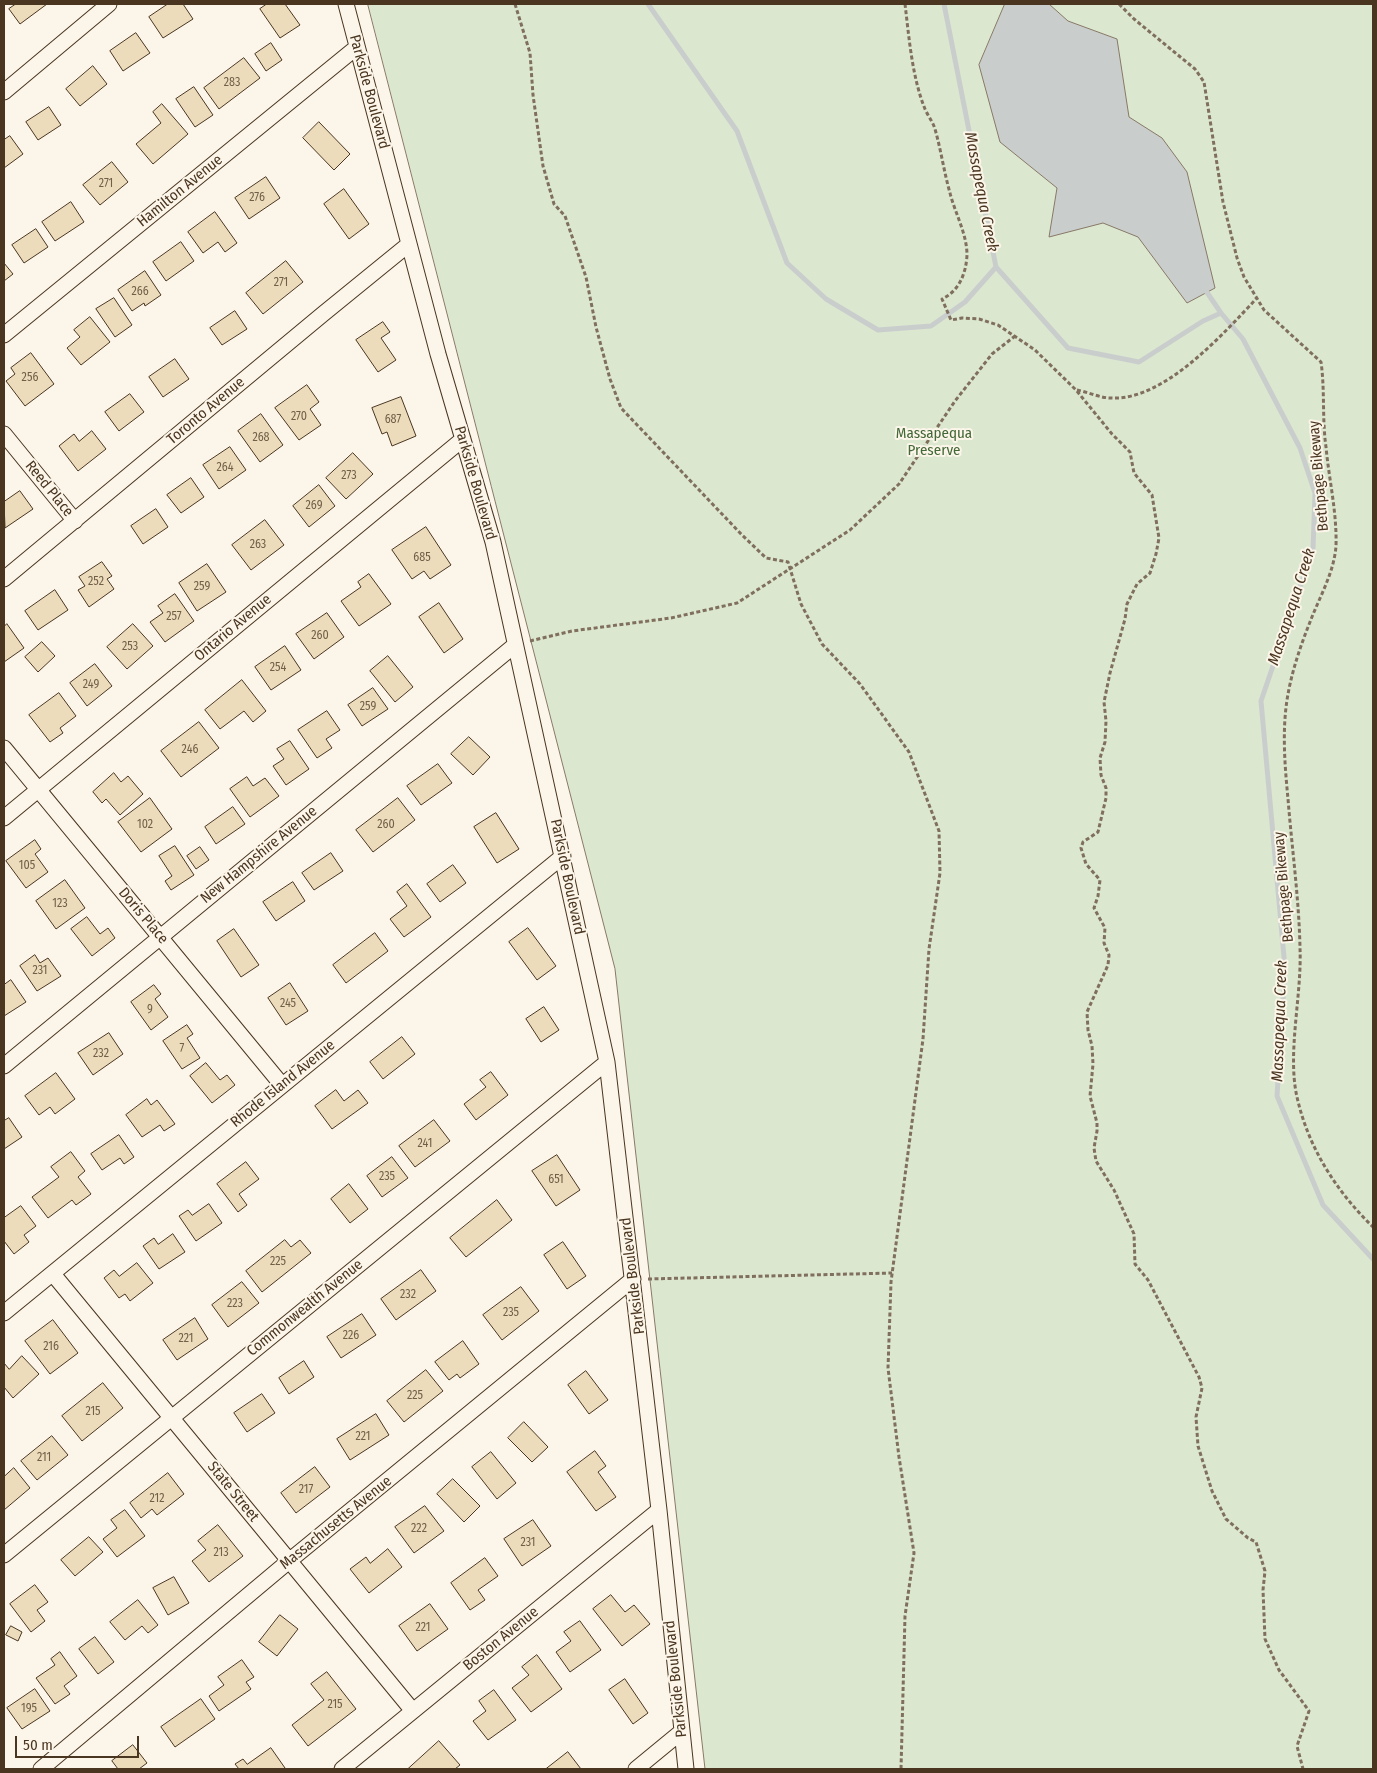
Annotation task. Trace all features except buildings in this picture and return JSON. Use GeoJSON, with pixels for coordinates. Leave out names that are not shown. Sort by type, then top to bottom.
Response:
{"type":"FeatureCollection","features":[{"type":"Feature","properties":{"kind":"street"},"geometry":{"type":"LineString","coordinates":[[4,92],[109,4]]}},
{"type":"Feature","properties":{"kind":"street","name":"Parkside Boulevard"},"geometry":{"type":"LineString","coordinates":[[346,4],[409,244],[493,542],[607,1062],[634,1279],[686,1769]]}},
{"type":"Feature","properties":{"kind":"street","name":"Hamilton Avenue"},"geometry":{"type":"LineString","coordinates":[[4,335],[356,47]]}},
{"type":"Feature","properties":{"kind":"street","name":"Toronto Avenue"},"geometry":{"type":"LineString","coordinates":[[4,579],[322,314],[409,244]]}},
{"type":"Feature","properties":{"kind":"street","name":"Reed Place"},"geometry":{"type":"LineString","coordinates":[[4,434],[75,521]]}},
{"type":"Feature","properties":{"kind":"street","name":"Ontario Avenue"},"geometry":{"type":"LineString","coordinates":[[4,818],[463,439]]}},
{"type":"Feature","properties":{"kind":"street","name":"New Hampshire Avenue"},"geometry":{"type":"LineString","coordinates":[[4,1066],[515,644]]}},
{"type":"Feature","properties":{"kind":"street","name":"Doris Place"},"geometry":{"type":"LineString","coordinates":[[4,748],[282,1085]]}},
{"type":"Feature","properties":{"kind":"street","name":"Rhode Island Avenue"},"geometry":{"type":"LineString","coordinates":[[4,1313],[563,856]]}},
{"type":"Feature","properties":{"kind":"street","name":"Commonwealth Avenue"},"geometry":{"type":"LineString","coordinates":[[4,1555],[607,1062]]}},
{"type":"Feature","properties":{"kind":"street","name":"State Street"},"geometry":{"type":"LineString","coordinates":[[53,1274],[413,1712]]}},
{"type":"Feature","properties":{"kind":"street","name":"Massachusetts Avenue"},"geometry":{"type":"LineString","coordinates":[[41,1769],[289,1561],[634,1279]]}},
{"type":"Feature","properties":{"kind":"street","name":"Boston Avenue"},"geometry":{"type":"LineString","coordinates":[[342,1769],[659,1510]]}},
{"type":"Feature","properties":{"kind":"street"},"geometry":{"type":"LineString","coordinates":[[636,1769],[682,1732]]}},
{"type":"Feature","properties":{"kind":"path"},"geometry":{"type":"LineString","coordinates":[[515,4],[530,53],[533,95],[543,166],[554,204],[565,216],[586,277],[596,327],[610,380],[621,408],[766,558],[788,562],[801,604],[822,644],[860,684],[909,752],[939,831],[940,873],[929,949],[923,1039],[892,1273],[888,1368],[914,1553],[905,1616],[902,1769]]}},
{"type":"Feature","properties":{"kind":"path"},"geometry":{"type":"LineString","coordinates":[[905,4],[916,75],[925,108],[934,127],[944,172],[967,253],[965,272],[962,278],[951,295],[942,299],[951,320],[962,318],[979,319],[998,325],[1035,350],[1076,390],[1112,434],[1130,452],[1134,473],[1152,494],[1158,538],[1156,554],[1150,572],[1137,584],[1127,604],[1122,634],[1110,673],[1104,702],[1106,721],[1105,742],[1100,758],[1101,775],[1106,788],[1106,798],[1098,832],[1084,842],[1081,848],[1086,864],[1100,880],[1094,908],[1105,928],[1104,943],[1109,955],[1108,965],[1087,1012],[1093,1064],[1090,1096],[1097,1132],[1094,1148],[1096,1161],[1114,1190],[1134,1234],[1135,1264],[1148,1280],[1199,1376],[1202,1388],[1196,1417],[1198,1446],[1212,1491],[1226,1519],[1248,1538],[1256,1542],[1265,1571],[1263,1590],[1265,1639],[1279,1670],[1309,1711],[1297,1746],[1303,1769]]}},
{"type":"Feature","properties":{"kind":"path","name":"Bethpage Bikeway"},"geometry":{"type":"LineString","coordinates":[[1119,4],[1134,19],[1195,69],[1204,82],[1223,202],[1237,258],[1244,277],[1264,310],[1321,362],[1324,380],[1325,445],[1336,515],[1336,548],[1331,570],[1294,667],[1284,727],[1300,948],[1300,991],[1294,1056],[1296,1095],[1309,1139],[1330,1176],[1358,1213],[1373,1227]]}},
{"type":"Feature","properties":{"kind":"path"},"geometry":{"type":"LineString","coordinates":[[1076,390],[1111,398],[1141,394],[1181,370],[1220,338],[1257,298]]}},
{"type":"Feature","properties":{"kind":"path"},"geometry":{"type":"LineString","coordinates":[[515,644],[572,631],[671,618],[737,603],[850,530],[899,484],[960,394],[992,354],[1015,336]]}},
{"type":"Feature","properties":{"kind":"path"},"geometry":{"type":"LineString","coordinates":[[634,1279],[892,1273]]}},
{"type":"Feature","properties":{"kind":"green space","name":"Massapequa Preserve"},"geometry":{"type":"Polygon","coordinates":[[[368,4],[1373,4],[1373,1769],[705,1769],[615,969],[368,4]]]}},
{"type":"Feature","properties":{"kind":"shaded area"},"geometry":{"type":"Polygon","coordinates":[[[1005,4],[1049,4],[1068,21],[1117,39],[1129,117],[1162,138],[1187,172],[1215,288],[1187,303],[1138,237],[1103,223],[1049,237],[1057,188],[1000,142],[979,65],[1005,4]]]}},
{"type":"Feature","properties":{"kind":"waterway"},"geometry":{"type":"LineString","coordinates":[[648,4],[737,131],[787,263],[826,299],[878,330],[931,326],[965,302],[996,267]]}},
{"type":"Feature","properties":{"kind":"waterway","name":"Massapequa Creek"},"geometry":{"type":"LineString","coordinates":[[944,4],[996,267],[1068,348],[1139,362],[1203,321],[1221,313],[1243,339],[1300,448],[1315,493],[1313,549],[1261,701],[1285,968],[1277,1096],[1323,1205],[1373,1259]]}},
{"type":"Feature","properties":{"kind":"waterway"},"geometry":{"type":"LineString","coordinates":[[1204,288],[1221,313]]}}]}
